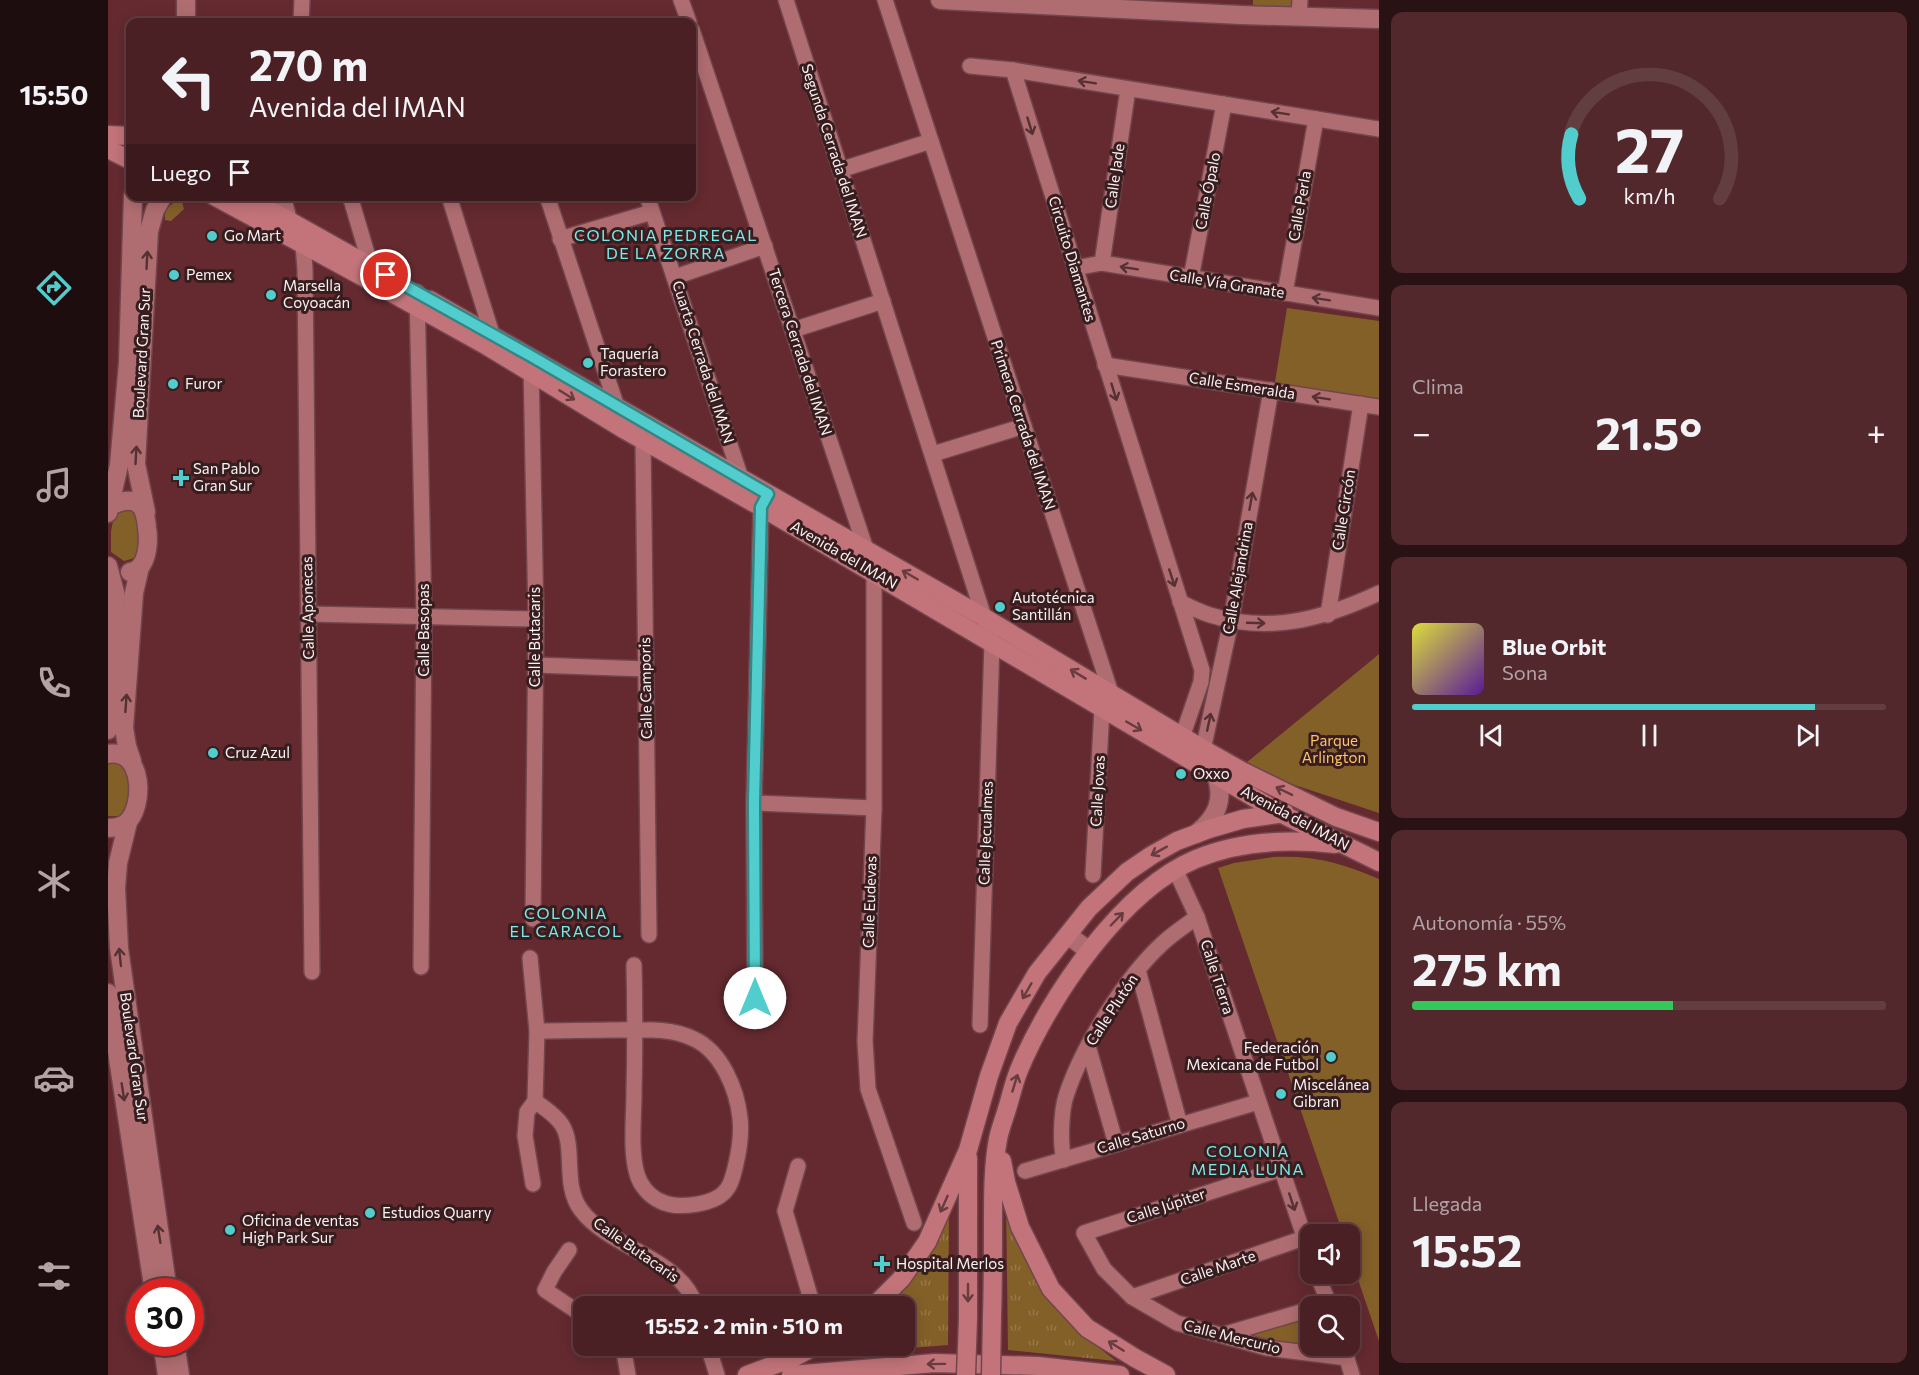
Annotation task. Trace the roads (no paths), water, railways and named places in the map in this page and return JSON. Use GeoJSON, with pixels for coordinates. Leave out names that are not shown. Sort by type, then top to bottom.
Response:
{"type":"FeatureCollection","features":[{"type":"Feature","properties":{"kind":"main road"},"geometry":{"type":"LineString","coordinates":[[108,135],[126,136]]}},
{"type":"Feature","properties":{"kind":"main road"},"geometry":{"type":"LineString","coordinates":[[108,149],[126,158]]}},
{"type":"Feature","properties":{"kind":"main road","name":"Avenida del IMAN"},"geometry":{"type":"LineString","coordinates":[[223,201],[303,244],[368,272]]}},
{"type":"Feature","properties":{"kind":"main road","name":"Avenida del IMAN"},"geometry":{"type":"LineString","coordinates":[[254,201],[368,272],[531,364],[617,407],[647,433],[764,500],[874,573],[992,642],[1106,701],[1201,757],[1242,771],[1336,817],[1379,832]]}},
{"type":"Feature","properties":{"kind":"main road","name":"Avenida del IMAN"},"geometry":{"type":"LineString","coordinates":[[531,364],[625,430],[647,433]]}},
{"type":"Feature","properties":{"kind":"main road","name":"Avenida del IMAN"},"geometry":{"type":"LineString","coordinates":[[764,500],[866,550],[985,618],[1106,701]]}},
{"type":"Feature","properties":{"kind":"main road","name":"Avenida del IMAN"},"geometry":{"type":"LineString","coordinates":[[1201,757],[1216,775],[1280,813],[1379,862]]}},
{"type":"Feature","properties":{"kind":"main road"},"geometry":{"type":"LineString","coordinates":[[884,1296],[901,1279],[927,1242],[968,1150],[989,1076],[1008,1023],[1037,973],[1098,898],[1127,872],[1164,848],[1196,834],[1243,819],[1280,813],[1310,813],[1336,817]]}},
{"type":"Feature","properties":{"kind":"main road"},"geometry":{"type":"LineString","coordinates":[[991,1375],[993,1191],[998,1139],[1018,1071],[1045,1016],[1089,951],[1115,921],[1140,896],[1175,869],[1213,853],[1262,843],[1306,842],[1348,846]]}},
{"type":"Feature","properties":{"kind":"main road"},"geometry":{"type":"LineString","coordinates":[[998,1139],[1006,1182],[1020,1227],[1051,1289],[1087,1328],[1166,1375]]}},
{"type":"Feature","properties":{"kind":"main road"},"geometry":{"type":"LineString","coordinates":[[966,1375],[968,1150]]}},
{"type":"Feature","properties":{"kind":"main road"},"geometry":{"type":"LineString","coordinates":[[747,1375],[798,1356]]}},
{"type":"Feature","properties":{"kind":"main road"},"geometry":{"type":"LineString","coordinates":[[791,1375],[935,1364],[1038,1366],[1119,1375]]}},
{"type":"Feature","properties":{"kind":"street"},"geometry":{"type":"LineString","coordinates":[[186,0],[186,18]]}},
{"type":"Feature","properties":{"kind":"street"},"geometry":{"type":"LineString","coordinates":[[301,18],[302,0]]}},
{"type":"Feature","properties":{"kind":"street"},"geometry":{"type":"LineString","coordinates":[[681,0],[688,18]]}},
{"type":"Feature","properties":{"kind":"street","name":"Segunda Cerrada del IMAN"},"geometry":{"type":"LineString","coordinates":[[786,0],[992,642]]}},
{"type":"Feature","properties":{"kind":"street","name":"Primera Cerrada del IMAN"},"geometry":{"type":"LineString","coordinates":[[885,0],[1024,426],[1106,701]]}},
{"type":"Feature","properties":{"kind":"street"},"geometry":{"type":"LineString","coordinates":[[940,0],[1300,8],[1379,19]]}},
{"type":"Feature","properties":{"kind":"street","name":"Tercera Cerrada del IMAN"},"geometry":{"type":"LineString","coordinates":[[696,42],[874,573]]}},
{"type":"Feature","properties":{"kind":"street"},"geometry":{"type":"LineString","coordinates":[[970,66],[1013,70],[1379,129]]}},
{"type":"Feature","properties":{"kind":"street","name":"Circuito Diamantes"},"geometry":{"type":"LineString","coordinates":[[1013,70],[1180,602]]}},
{"type":"Feature","properties":{"kind":"street","name":"Calle Jade"},"geometry":{"type":"LineString","coordinates":[[1102,263],[1128,88]]}},
{"type":"Feature","properties":{"kind":"street","name":"Calle Ópalo"},"geometry":{"type":"LineString","coordinates":[[1191,278],[1224,104]]}},
{"type":"Feature","properties":{"kind":"street","name":"Calle Perla"},"geometry":{"type":"LineString","coordinates":[[1285,293],[1316,119]]}},
{"type":"Feature","properties":{"kind":"street"},"geometry":{"type":"LineString","coordinates":[[840,170],[931,141]]}},
{"type":"Feature","properties":{"kind":"street","name":"Boulevard Gran Sur"},"geometry":{"type":"LineString","coordinates":[[109,510],[119,465],[128,363],[133,201]]}},
{"type":"Feature","properties":{"kind":"street","name":"Boulevard Gran Sur"},"geometry":{"type":"LineString","coordinates":[[140,567],[148,539],[146,512],[136,464],[137,441],[149,231],[160,201]]}},
{"type":"Feature","properties":{"kind":"street"},"geometry":{"type":"LineString","coordinates":[[284,201],[290,222],[303,244]]}},
{"type":"Feature","properties":{"kind":"street"},"geometry":{"type":"LineString","coordinates":[[352,201],[368,272]]}},
{"type":"Feature","properties":{"kind":"street"},"geometry":{"type":"LineString","coordinates":[[450,201],[490,340]]}},
{"type":"Feature","properties":{"kind":"street"},"geometry":{"type":"LineString","coordinates":[[549,201],[625,430]]}},
{"type":"Feature","properties":{"kind":"street","name":"Cuarta Cerrada del IMAN"},"geometry":{"type":"LineString","coordinates":[[649,201],[675,277],[738,485]]}},
{"type":"Feature","properties":{"kind":"street"},"geometry":{"type":"LineString","coordinates":[[560,239],[652,212]]}},
{"type":"Feature","properties":{"kind":"street","name":"Calle Aponecas"},"geometry":{"type":"LineString","coordinates":[[303,244],[312,972]]}},
{"type":"Feature","properties":{"kind":"street"},"geometry":{"type":"LineString","coordinates":[[675,277],[765,246]]}},
{"type":"Feature","properties":{"kind":"street","name":"Calle Vía Granate"},"geometry":{"type":"LineString","coordinates":[[1075,268],[1102,263],[1379,308]]}},
{"type":"Feature","properties":{"kind":"street","name":"Calle Basopas"},"geometry":{"type":"LineString","coordinates":[[417,299],[424,616],[421,967]]}},
{"type":"Feature","properties":{"kind":"street"},"geometry":{"type":"LineString","coordinates":[[793,330],[883,301]]}},
{"type":"Feature","properties":{"kind":"street","name":"Calle Butacaris"},"geometry":{"type":"LineString","coordinates":[[531,364],[536,619],[533,919]]}},
{"type":"Feature","properties":{"kind":"street","name":"Calle Esmeralda"},"geometry":{"type":"LineString","coordinates":[[1105,365],[1379,407]]}},
{"type":"Feature","properties":{"kind":"street","name":"Calle Alejandrina"},"geometry":{"type":"LineString","coordinates":[[1201,757],[1231,621],[1270,390]]}},
{"type":"Feature","properties":{"kind":"street","name":"Calle Circón"},"geometry":{"type":"LineString","coordinates":[[1328,615],[1361,404]]}},
{"type":"Feature","properties":{"kind":"street"},"geometry":{"type":"LineString","coordinates":[[933,454],[1024,426]]}},
{"type":"Feature","properties":{"kind":"street","name":"Calle Camporis"},"geometry":{"type":"LineString","coordinates":[[647,433],[646,669],[649,935]]}},
{"type":"Feature","properties":{"kind":"street"},"geometry":{"type":"LineString","coordinates":[[755,998],[754,803],[764,500]]}},
{"type":"Feature","properties":{"kind":"street"},"geometry":{"type":"LineString","coordinates":[[109,510],[120,502],[129,501],[138,504],[146,512]]}},
{"type":"Feature","properties":{"kind":"street"},"geometry":{"type":"LineString","coordinates":[[108,565],[114,571],[126,574],[140,567]]}},
{"type":"Feature","properties":{"kind":"street"},"geometry":{"type":"LineString","coordinates":[[108,565],[116,596],[112,694],[108,730]]}},
{"type":"Feature","properties":{"kind":"street"},"geometry":{"type":"LineString","coordinates":[[132,761],[124,728],[134,593],[140,567]]}},
{"type":"Feature","properties":{"kind":"street","name":"Calle Eudevas"},"geometry":{"type":"LineString","coordinates":[[874,573],[874,808],[865,1041],[868,1089],[914,1223]]}},
{"type":"Feature","properties":{"kind":"street"},"geometry":{"type":"LineString","coordinates":[[1180,602],[1208,615],[1231,621],[1252,624],[1283,623],[1328,615],[1379,593]]}},
{"type":"Feature","properties":{"kind":"street"},"geometry":{"type":"LineString","coordinates":[[1180,602],[1202,670],[1201,682],[1180,744]]}},
{"type":"Feature","properties":{"kind":"street"},"geometry":{"type":"LineString","coordinates":[[308,614],[536,619]]}},
{"type":"Feature","properties":{"kind":"street","name":"Calle Jecualmes"},"geometry":{"type":"LineString","coordinates":[[980,1025],[992,642]]}},
{"type":"Feature","properties":{"kind":"street"},"geometry":{"type":"LineString","coordinates":[[535,665],[646,669]]}},
{"type":"Feature","properties":{"kind":"street"},"geometry":{"type":"LineString","coordinates":[[1201,682],[1217,686]]}},
{"type":"Feature","properties":{"kind":"street","name":"Calle Jovas"},"geometry":{"type":"LineString","coordinates":[[1093,875],[1106,701]]}},
{"type":"Feature","properties":{"kind":"street"},"geometry":{"type":"LineString","coordinates":[[108,754],[124,754],[132,761]]}},
{"type":"Feature","properties":{"kind":"street","name":"Boulevard Gran Sur"},"geometry":{"type":"LineString","coordinates":[[132,761],[137,777],[138,793],[118,861],[116,888],[123,985],[153,1278]]}},
{"type":"Feature","properties":{"kind":"street"},"geometry":{"type":"LineString","coordinates":[[1196,834],[1208,824],[1216,810],[1220,795],[1216,775]]}},
{"type":"Feature","properties":{"kind":"street"},"geometry":{"type":"LineString","coordinates":[[754,803],[874,808]]}},
{"type":"Feature","properties":{"kind":"street"},"geometry":{"type":"LineString","coordinates":[[108,828],[117,828],[128,822]]}},
{"type":"Feature","properties":{"kind":"street","name":"Calle Tierra"},"geometry":{"type":"LineString","coordinates":[[1175,869],[1197,917],[1300,1226]]}},
{"type":"Feature","properties":{"kind":"street","name":"Calle Plutón"},"geometry":{"type":"LineString","coordinates":[[1064,1160],[1060,1147],[1065,1098],[1088,1046],[1108,1011],[1138,970],[1163,942],[1197,917]]}},
{"type":"Feature","properties":{"kind":"street"},"geometry":{"type":"LineString","coordinates":[[1068,934],[1089,951]]}},
{"type":"Feature","properties":{"kind":"street"},"geometry":{"type":"LineString","coordinates":[[530,958],[537,1031],[535,1101],[527,1112],[525,1137],[533,1184]]}},
{"type":"Feature","properties":{"kind":"street"},"geometry":{"type":"LineString","coordinates":[[537,1031],[635,1030],[657,1030],[679,1034],[708,1047],[726,1074],[740,1118],[741,1138],[732,1178],[727,1190],[716,1198],[699,1204],[679,1206],[660,1202],[646,1190],[637,1175],[634,1157],[635,1030],[634,965]]}},
{"type":"Feature","properties":{"kind":"street"},"geometry":{"type":"LineString","coordinates":[[1138,970],[1180,1125]]}},
{"type":"Feature","properties":{"kind":"street","name":"Boulevard Gran Sur"},"geometry":{"type":"LineString","coordinates":[[108,993],[165,1278]]}},
{"type":"Feature","properties":{"kind":"street"},"geometry":{"type":"LineString","coordinates":[[1088,1046],[1116,1144]]}},
{"type":"Feature","properties":{"kind":"street","name":"Calle Butacaris"},"geometry":{"type":"LineString","coordinates":[[535,1101],[549,1111],[562,1125],[568,1139],[572,1191],[580,1209],[597,1225],[669,1271],[685,1285],[691,1296]]}},
{"type":"Feature","properties":{"kind":"street","name":"Calle Saturno"},"geometry":{"type":"LineString","coordinates":[[1025,1172],[1258,1102]]}},
{"type":"Feature","properties":{"kind":"street"},"geometry":{"type":"LineString","coordinates":[[798,1166],[785,1211],[810,1296]]}},
{"type":"Feature","properties":{"kind":"street","name":"Calle Júpiter"},"geometry":{"type":"LineString","coordinates":[[1084,1233],[1281,1169]]}},
{"type":"Feature","properties":{"kind":"street","name":"Calle Mercurio"},"geometry":{"type":"LineString","coordinates":[[1084,1233],[1104,1269],[1132,1297],[1177,1323],[1267,1348],[1300,1350]]}},
{"type":"Feature","properties":{"kind":"street","name":"Calle Marte"},"geometry":{"type":"LineString","coordinates":[[1132,1297],[1300,1239]]}},
{"type":"Feature","properties":{"kind":"street"},"geometry":{"type":"LineString","coordinates":[[569,1250],[545,1290],[573,1309]]}},
{"type":"Feature","properties":{"kind":"street"},"geometry":{"type":"LineString","coordinates":[[1220,1335],[1300,1311]]}},
{"type":"Feature","properties":{"kind":"street"},"geometry":{"type":"LineString","coordinates":[[164,1356],[167,1375]]}},
{"type":"Feature","properties":{"kind":"street"},"geometry":{"type":"LineString","coordinates":[[178,1356],[180,1375]]}},
{"type":"Feature","properties":{"kind":"street"},"geometry":{"type":"LineString","coordinates":[[625,1356],[628,1375]]}},
{"type":"Feature","properties":{"kind":"street"},"geometry":{"type":"LineString","coordinates":[[711,1356],[717,1375]]}},
{"type":"Feature","properties":{"kind":"street"},"geometry":{"type":"LineString","coordinates":[[1346,1356],[1352,1375]]}},
{"type":"Feature","properties":{"kind":"place","name":"Go Mart"},"geometry":{"type":"Point","coordinates":[212,236]}},
{"type":"Feature","properties":{"kind":"place","name":"Pemex"},"geometry":{"type":"Point","coordinates":[174,275]}},
{"type":"Feature","properties":{"kind":"place","name":"Marsella Coyoacán"},"geometry":{"type":"Point","coordinates":[271,295]}},
{"type":"Feature","properties":{"kind":"place","name":"Taquería Forastero"},"geometry":{"type":"Point","coordinates":[588,363]}},
{"type":"Feature","properties":{"kind":"place","name":"Furor"},"geometry":{"type":"Point","coordinates":[173,384]}},
{"type":"Feature","properties":{"kind":"place","name":"San Pablo Gran Sur"},"geometry":{"type":"Point","coordinates":[181,478]}},
{"type":"Feature","properties":{"kind":"place","name":"Autotécnica Santillán"},"geometry":{"type":"Point","coordinates":[1000,607]}},
{"type":"Feature","properties":{"kind":"place","name":"Cruz Azul"},"geometry":{"type":"Point","coordinates":[213,753]}},
{"type":"Feature","properties":{"kind":"place","name":"Oxxo"},"geometry":{"type":"Point","coordinates":[1181,774]}},
{"type":"Feature","properties":{"kind":"place","name":"Federación Mexicana de Futbol"},"geometry":{"type":"Point","coordinates":[1331,1057]}},
{"type":"Feature","properties":{"kind":"place","name":"Miscelánea Gibran"},"geometry":{"type":"Point","coordinates":[1281,1094]}},
{"type":"Feature","properties":{"kind":"place","name":"Estudios Quarry"},"geometry":{"type":"Point","coordinates":[370,1213]}},
{"type":"Feature","properties":{"kind":"place","name":"Oficina de ventas High Park Sur"},"geometry":{"type":"Point","coordinates":[230,1230]}},
{"type":"Feature","properties":{"kind":"place","name":"Hospital Merlos"},"geometry":{"type":"Point","coordinates":[882,1264]}},
{"type":"Feature","properties":{"kind":"district","name":"COLONIA PEDREGAL DE LA ZORRA"},"geometry":{"type":"Point","coordinates":[666,244]}},
{"type":"Feature","properties":{"kind":"district","name":"COLONIA EL CARACOL"},"geometry":{"type":"Point","coordinates":[566,922]}},
{"type":"Feature","properties":{"kind":"district","name":"COLONIA MEDIA LUNA"},"geometry":{"type":"Point","coordinates":[1248,1160]}},
{"type":"Feature","properties":{"kind":"park label","name":"Parque Arlington"},"geometry":{"type":"Point","coordinates":[1334,750]}}]}
